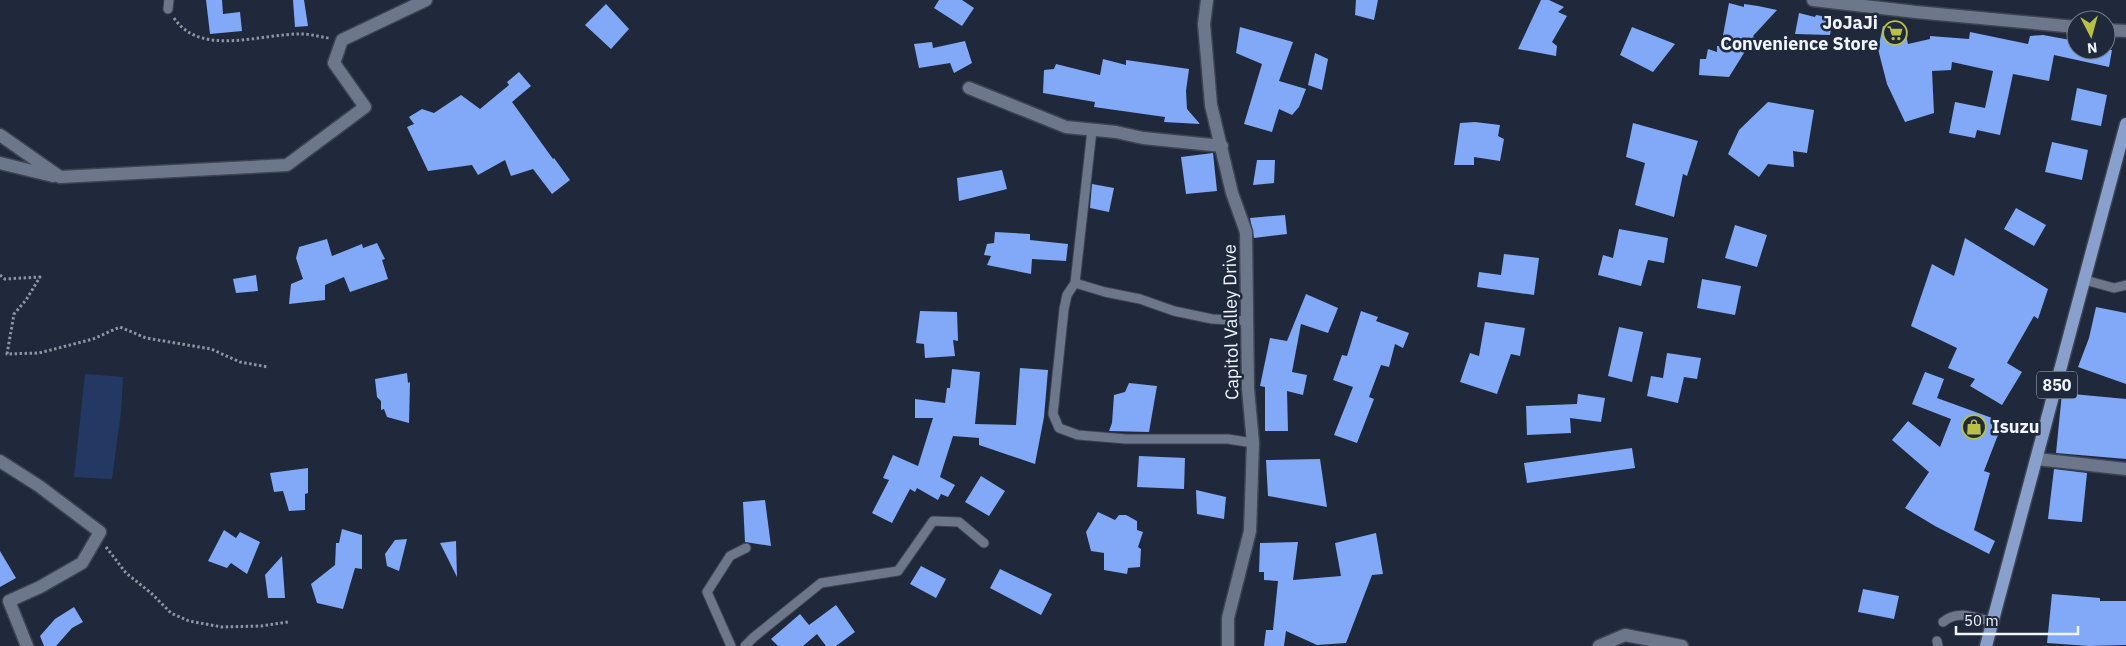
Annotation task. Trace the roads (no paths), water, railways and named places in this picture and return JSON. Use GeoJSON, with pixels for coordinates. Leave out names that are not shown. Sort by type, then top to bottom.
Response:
{"type":"FeatureCollection","features":[{"type":"Feature","properties":{"kind":"main road","name":"850"},"geometry":{"type":"LineString","coordinates":[[1986,646],[2126,124]]}},
{"type":"Feature","properties":{"kind":"street"},"geometry":{"type":"LineString","coordinates":[[0,163],[60,177],[287,165],[365,107],[334,63],[342,40],[426,0]]}},
{"type":"Feature","properties":{"kind":"street","name":"Capitol Valley Drive"},"geometry":{"type":"LineString","coordinates":[[1207,0],[1204,24],[1211,105],[1232,194],[1246,232],[1248,389],[1254,443],[1250,531],[1228,618],[1228,646]]}},
{"type":"Feature","properties":{"kind":"street"},"geometry":{"type":"LineString","coordinates":[[1813,0],[2066,26]]}},
{"type":"Feature","properties":{"kind":"street"},"geometry":{"type":"LineString","coordinates":[[969,88],[1066,127],[1143,138],[1222,146]]}},
{"type":"Feature","properties":{"kind":"street"},"geometry":{"type":"LineString","coordinates":[[0,135],[60,177]]}},
{"type":"Feature","properties":{"kind":"street"},"geometry":{"type":"LineString","coordinates":[[2037,459],[2126,469]]}},
{"type":"Feature","properties":{"kind":"street"},"geometry":{"type":"LineString","coordinates":[[0,461],[38,486],[100,532],[82,563],[9,601],[27,646]]}},
{"type":"Feature","properties":{"kind":"street"},"geometry":{"type":"LineString","coordinates":[[1600,646],[1625,635],[1682,646]]}},
{"type":"Feature","properties":{"kind":"lane"},"geometry":{"type":"LineString","coordinates":[[1092,130],[1075,283],[1067,295],[1060,338],[1053,414],[1059,428],[1078,435],[1116,438],[1228,438],[1254,443]]}},
{"type":"Feature","properties":{"kind":"lane"},"geometry":{"type":"LineString","coordinates":[[2085,280],[2114,288],[2126,285]]}},
{"type":"Feature","properties":{"kind":"lane"},"geometry":{"type":"LineString","coordinates":[[1075,283],[1105,292],[1140,299],[1174,311],[1212,319],[1248,322]]}},
{"type":"Feature","properties":{"kind":"lane"},"geometry":{"type":"LineString","coordinates":[[745,646],[821,583],[898,572],[924,531],[933,521],[959,522],[984,543]]}},
{"type":"Feature","properties":{"kind":"lane"},"geometry":{"type":"LineString","coordinates":[[731,646],[707,592],[730,556],[746,548]]}},
{"type":"Feature","properties":{"kind":"lane"},"geometry":{"type":"LineString","coordinates":[[1943,622],[1949,617],[1956,615],[1993,622]]}},
{"type":"Feature","properties":{"kind":"place","name":"JoJaJi Convenience Store"},"geometry":{"type":"Point","coordinates":[1895,33]}},
{"type":"Feature","properties":{"kind":"place","name":"Isuzu"},"geometry":{"type":"Point","coordinates":[1974,427]}}]}
